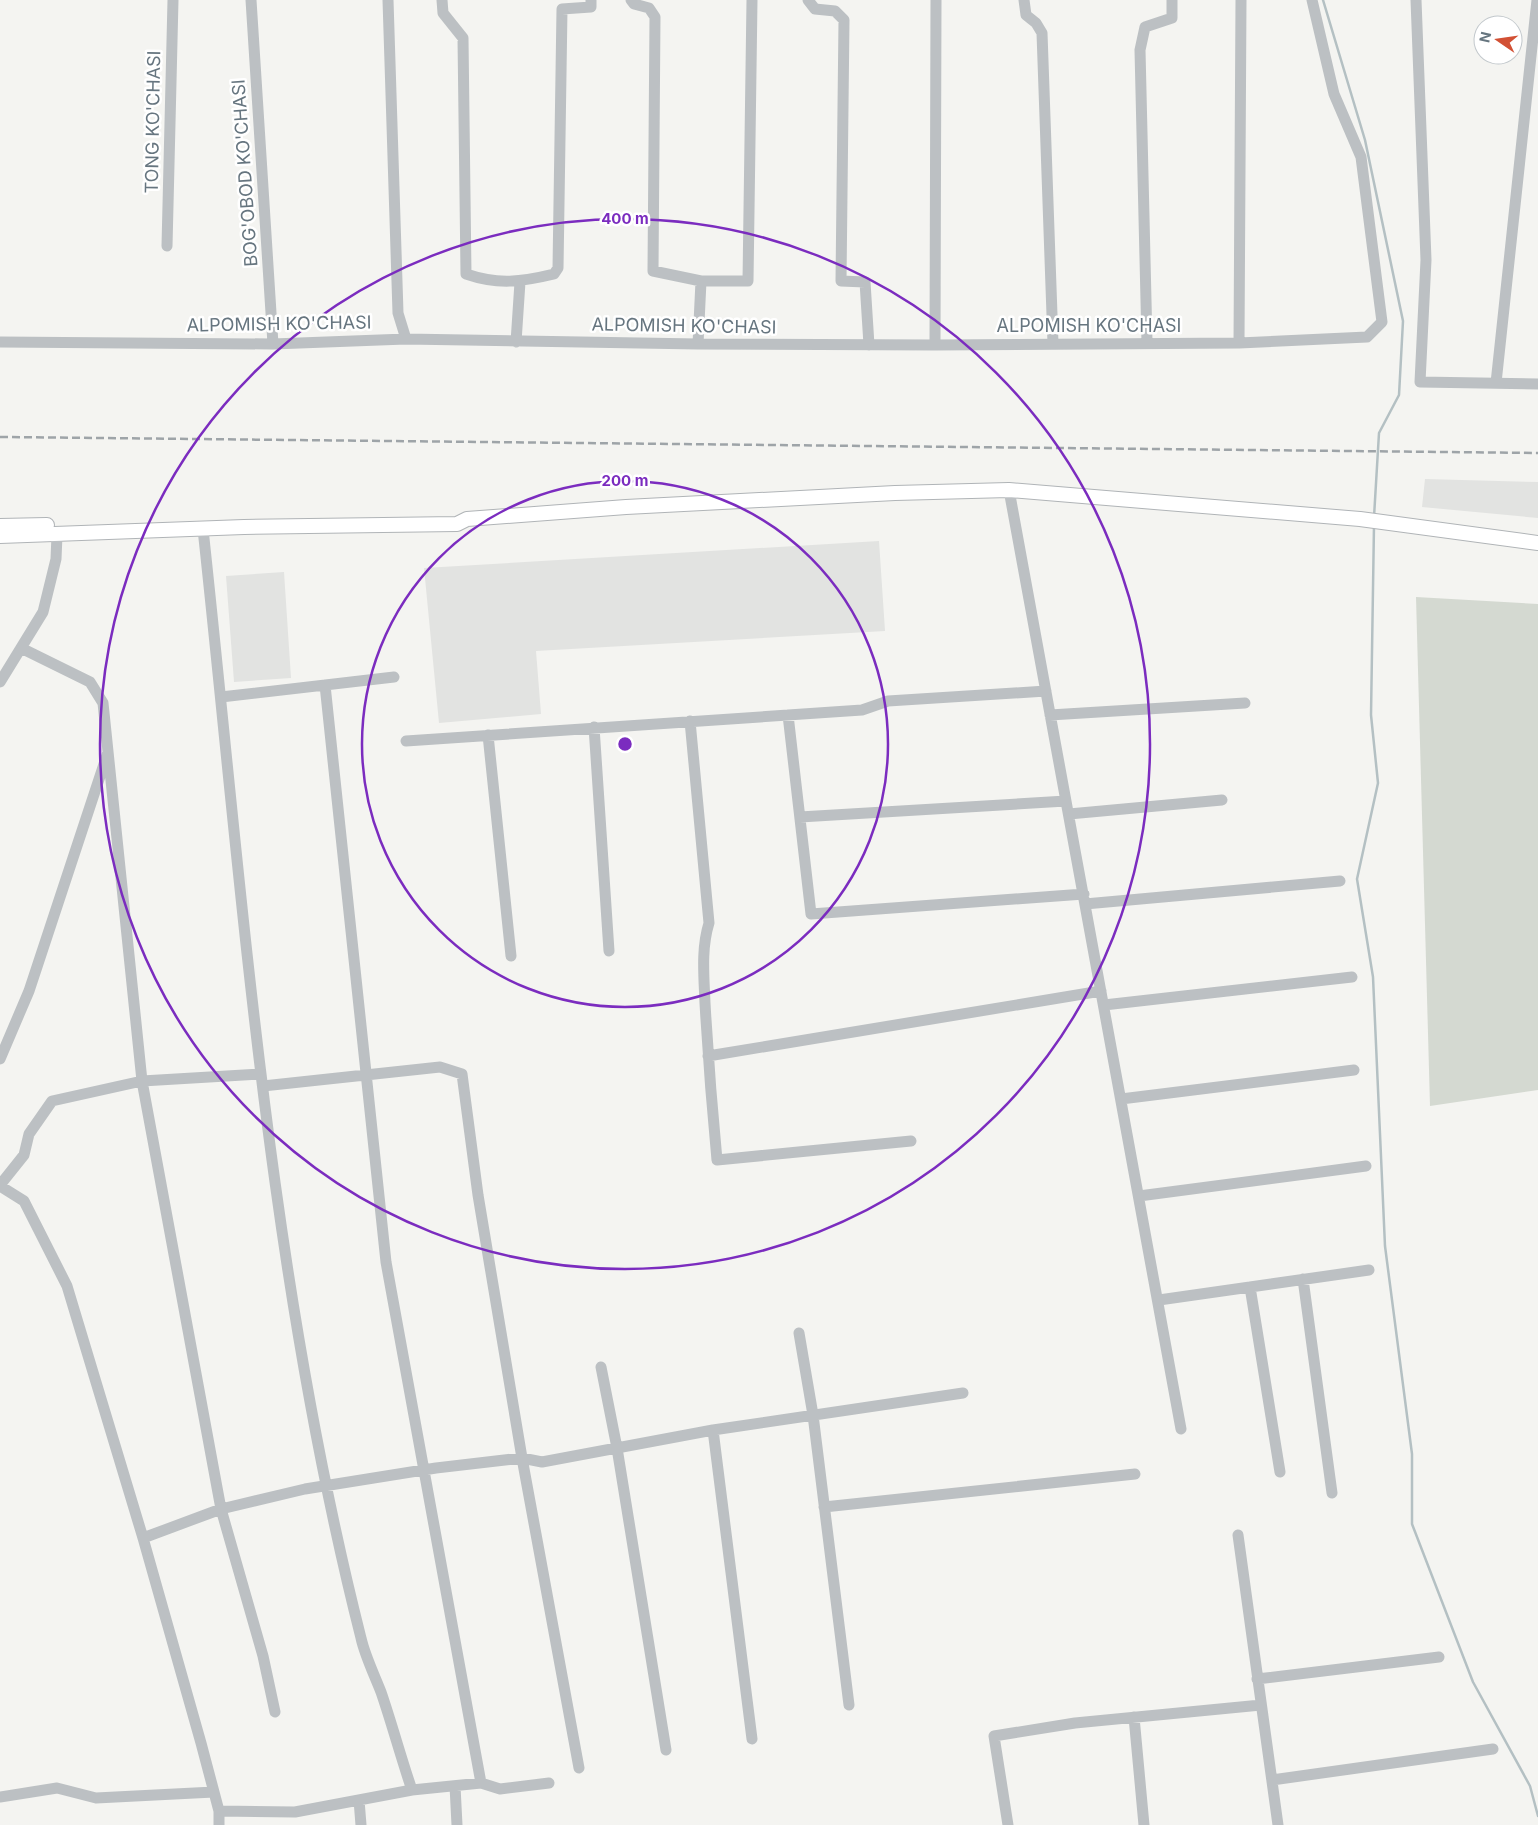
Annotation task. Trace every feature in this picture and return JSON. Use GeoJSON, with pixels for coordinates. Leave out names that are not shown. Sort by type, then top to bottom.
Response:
{"type":"FeatureCollection","features":[{"type":"Feature","properties":{"kind":"main road"},"geometry":{"type":"LineString","coordinates":[[0,536],[203,529],[457,524],[467,520],[636,506],[895,492],[1009,490],[1360,519],[1538,542]]}},
{"type":"Feature","properties":{"kind":"main road"},"geometry":{"type":"LineString","coordinates":[[0,526],[457,515],[467,520]]}},
{"type":"Feature","properties":{"kind":"street","name":"TONG KO'CHASI"},"geometry":{"type":"LineString","coordinates":[[167,246],[173,0]]}},
{"type":"Feature","properties":{"kind":"street","name":"BOG'OBOD KO'CHASI"},"geometry":{"type":"LineString","coordinates":[[251,0],[273,344]]}},
{"type":"Feature","properties":{"kind":"street"},"geometry":{"type":"LineString","coordinates":[[388,0],[398,313],[406,339]]}},
{"type":"Feature","properties":{"kind":"street"},"geometry":{"type":"LineString","coordinates":[[442,0],[443,13],[463,38],[466,274],[477,278],[520,282],[554,274],[558,268],[562,9],[591,6],[591,0]]}},
{"type":"Feature","properties":{"kind":"street"},"geometry":{"type":"LineString","coordinates":[[632,0],[634,4],[649,8],[655,17],[653,271],[701,281],[748,281],[752,0]]}},
{"type":"Feature","properties":{"kind":"street"},"geometry":{"type":"LineString","coordinates":[[808,0],[815,9],[835,11],[844,20],[842,281],[865,282],[869,345]]}},
{"type":"Feature","properties":{"kind":"street"},"geometry":{"type":"LineString","coordinates":[[935,345],[936,0]]}},
{"type":"Feature","properties":{"kind":"street"},"geometry":{"type":"LineString","coordinates":[[1024,0],[1026,15],[1036,23],[1042,33],[1053,343]]}},
{"type":"Feature","properties":{"kind":"street"},"geometry":{"type":"LineString","coordinates":[[1147,342],[1140,50],[1145,28],[1172,18],[1172,0]]}},
{"type":"Feature","properties":{"kind":"street"},"geometry":{"type":"LineString","coordinates":[[1239,342],[1241,0]]}},
{"type":"Feature","properties":{"kind":"street","name":"ALPOMISH KO'CHASI"},"geometry":{"type":"LineString","coordinates":[[0,342],[273,344],[406,339],[516,342],[935,345],[1239,342],[1367,337],[1382,322],[1361,157],[1334,94],[1312,0]]}},
{"type":"Feature","properties":{"kind":"street"},"geometry":{"type":"LineString","coordinates":[[1416,0],[1426,260],[1420,382],[1538,384]]}},
{"type":"Feature","properties":{"kind":"street"},"geometry":{"type":"LineString","coordinates":[[1496,383],[1537,0]]}},
{"type":"Feature","properties":{"kind":"street"},"geometry":{"type":"LineString","coordinates":[[698,344],[701,281]]}},
{"type":"Feature","properties":{"kind":"street"},"geometry":{"type":"LineString","coordinates":[[516,342],[520,282]]}},
{"type":"Feature","properties":{"kind":"street"},"geometry":{"type":"LineString","coordinates":[[1009,490],[1159,1300],[1181,1429]]}},
{"type":"Feature","properties":{"kind":"street"},"geometry":{"type":"LineString","coordinates":[[203,529],[261,1074],[278,1207],[325,1486],[362,1642],[412,1790]]}},
{"type":"Feature","properties":{"kind":"street"},"geometry":{"type":"LineString","coordinates":[[0,682],[42,612],[56,559],[57,535]]}},
{"type":"Feature","properties":{"kind":"street"},"geometry":{"type":"LineString","coordinates":[[21,648],[90,682],[103,703],[142,1081],[221,1509],[262,1656],[275,1712]]}},
{"type":"Feature","properties":{"kind":"street"},"geometry":{"type":"LineString","coordinates":[[221,697],[394,677]]}},
{"type":"Feature","properties":{"kind":"street"},"geometry":{"type":"LineString","coordinates":[[325,685],[386,1262],[481,1783]]}},
{"type":"Feature","properties":{"kind":"street"},"geometry":{"type":"LineString","coordinates":[[406,741],[862,710],[888,702],[1046,691]]}},
{"type":"Feature","properties":{"kind":"street"},"geometry":{"type":"LineString","coordinates":[[1050,715],[1245,703]]}},
{"type":"Feature","properties":{"kind":"street"},"geometry":{"type":"LineString","coordinates":[[788,715],[811,914],[1084,899],[1340,881]]}},
{"type":"Feature","properties":{"kind":"street"},"geometry":{"type":"LineString","coordinates":[[690,721],[709,923],[704,940],[708,1056],[717,1160],[911,1141]]}},
{"type":"Feature","properties":{"kind":"street"},"geometry":{"type":"LineString","coordinates":[[594,727],[609,951]]}},
{"type":"Feature","properties":{"kind":"street"},"geometry":{"type":"LineString","coordinates":[[488,735],[511,956]]}},
{"type":"Feature","properties":{"kind":"street"},"geometry":{"type":"LineString","coordinates":[[0,1060],[28,991],[109,748]]}},
{"type":"Feature","properties":{"kind":"street"},"geometry":{"type":"LineString","coordinates":[[1069,814],[1222,800]]}},
{"type":"Feature","properties":{"kind":"street"},"geometry":{"type":"LineString","coordinates":[[800,817],[1066,801]]}},
{"type":"Feature","properties":{"kind":"street"},"geometry":{"type":"LineString","coordinates":[[1104,1005],[1352,977]]}},
{"type":"Feature","properties":{"kind":"street"},"geometry":{"type":"LineString","coordinates":[[708,1056],[1101,990]]}},
{"type":"Feature","properties":{"kind":"street"},"geometry":{"type":"LineString","coordinates":[[263,1086],[440,1067],[462,1074],[478,1196],[522,1458],[580,1768]]}},
{"type":"Feature","properties":{"kind":"street"},"geometry":{"type":"LineString","coordinates":[[1121,1099],[1354,1070]]}},
{"type":"Feature","properties":{"kind":"street"},"geometry":{"type":"LineString","coordinates":[[219,1825],[219,1811],[214,1792],[143,1538],[67,1286],[24,1201],[0,1185],[24,1155],[29,1134],[52,1101],[142,1081],[261,1074]]}},
{"type":"Feature","properties":{"kind":"street"},"geometry":{"type":"LineString","coordinates":[[1139,1196],[1366,1166]]}},
{"type":"Feature","properties":{"kind":"street"},"geometry":{"type":"LineString","coordinates":[[1159,1300],[1369,1270]]}},
{"type":"Feature","properties":{"kind":"street"},"geometry":{"type":"LineString","coordinates":[[1303,1279],[1332,1493]]}},
{"type":"Feature","properties":{"kind":"street"},"geometry":{"type":"LineString","coordinates":[[1250,1287],[1280,1472]]}},
{"type":"Feature","properties":{"kind":"street"},"geometry":{"type":"LineString","coordinates":[[799,1333],[813,1415],[849,1705]]}},
{"type":"Feature","properties":{"kind":"street"},"geometry":{"type":"LineString","coordinates":[[601,1367],[617,1448],[666,1750]]}},
{"type":"Feature","properties":{"kind":"street"},"geometry":{"type":"LineString","coordinates":[[143,1538],[221,1509],[325,1486],[425,1470],[522,1458],[542,1462],[713,1430],[963,1393]]}},
{"type":"Feature","properties":{"kind":"street"},"geometry":{"type":"LineString","coordinates":[[713,1430],[752,1739]]}},
{"type":"Feature","properties":{"kind":"street"},"geometry":{"type":"LineString","coordinates":[[824,1507],[1135,1474]]}},
{"type":"Feature","properties":{"kind":"street"},"geometry":{"type":"LineString","coordinates":[[1238,1535],[1278,1825]]}},
{"type":"Feature","properties":{"kind":"street"},"geometry":{"type":"LineString","coordinates":[[1257,1678],[1439,1657]]}},
{"type":"Feature","properties":{"kind":"street"},"geometry":{"type":"LineString","coordinates":[[1008,1825],[994,1736],[1075,1723],[1261,1705]]}},
{"type":"Feature","properties":{"kind":"street"},"geometry":{"type":"LineString","coordinates":[[1134,1717],[1144,1825]]}},
{"type":"Feature","properties":{"kind":"street"},"geometry":{"type":"LineString","coordinates":[[1272,1780],[1493,1749]]}},
{"type":"Feature","properties":{"kind":"street"},"geometry":{"type":"LineString","coordinates":[[219,1811],[296,1812],[412,1790],[481,1783],[500,1789],[549,1783]]}},
{"type":"Feature","properties":{"kind":"street"},"geometry":{"type":"LineString","coordinates":[[455,1786],[457,1825]]}},
{"type":"Feature","properties":{"kind":"street"},"geometry":{"type":"LineString","coordinates":[[0,1797],[57,1788],[96,1798],[214,1792]]}},
{"type":"Feature","properties":{"kind":"street"},"geometry":{"type":"LineString","coordinates":[[359,1800],[361,1825]]}},
{"type":"Feature","properties":{"kind":"shaded area"},"geometry":{"type":"Polygon","coordinates":[[[1425,479],[1538,482],[1538,518],[1422,507],[1425,479]]]}},
{"type":"Feature","properties":{"kind":"shaded area"},"geometry":{"type":"Polygon","coordinates":[[[879,541],[885,631],[536,651],[541,714],[439,723],[424,568],[879,541]]]}},
{"type":"Feature","properties":{"kind":"shaded area"},"geometry":{"type":"Polygon","coordinates":[[[284,572],[291,678],[234,682],[226,576],[284,572]]]}},
{"type":"Feature","properties":{"kind":"shaded area"},"geometry":{"type":"Polygon","coordinates":[[[1416,597],[1538,604],[1538,1090],[1430,1106],[1416,597]]]}},
{"type":"Feature","properties":{"kind":"waterway"},"geometry":{"type":"LineString","coordinates":[[1323,0],[1365,140],[1403,321],[1399,395],[1379,433],[1374,517]]}},
{"type":"Feature","properties":{"kind":"waterway"},"geometry":{"type":"LineString","coordinates":[[1374,525],[1371,715],[1378,783],[1357,879],[1373,977],[1385,1246],[1412,1454],[1412,1524],[1473,1682],[1530,1786],[1538,1816]]}},
{"type":"Feature","properties":{"kind":"railway"},"geometry":{"type":"LineString","coordinates":[[0,437],[1538,453]]}}]}
